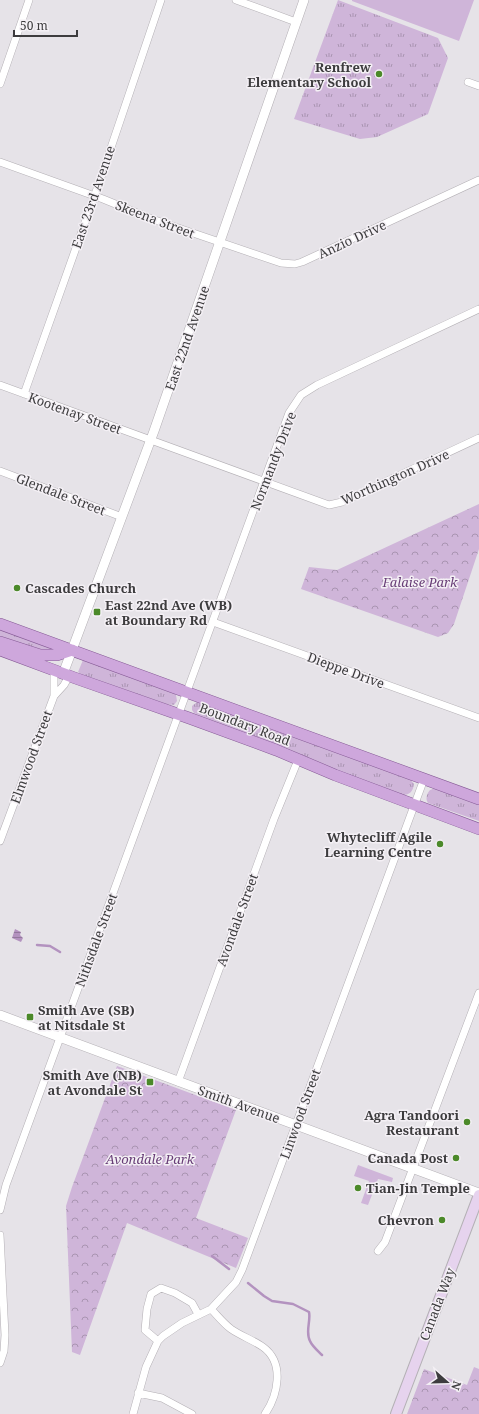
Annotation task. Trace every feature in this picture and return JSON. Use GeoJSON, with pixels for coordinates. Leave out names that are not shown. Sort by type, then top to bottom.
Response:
{"type":"FeatureCollection","features":[{"type":"Feature","properties":{"kind":"main road","name":"Boundary Road"},"geometry":{"type":"LineString","coordinates":[[0,624],[479,799]]}},
{"type":"Feature","properties":{"kind":"main road"},"geometry":{"type":"LineString","coordinates":[[0,642],[40,655],[57,655],[72,650]]}},
{"type":"Feature","properties":{"kind":"main road","name":"Boundary Road"},"geometry":{"type":"LineString","coordinates":[[0,650],[179,714],[414,806],[479,829]]}},
{"type":"Feature","properties":{"kind":"main road","name":"Canada Way"},"geometry":{"type":"LineString","coordinates":[[396,1414],[479,1194]]}},
{"type":"Feature","properties":{"kind":"street"},"geometry":{"type":"LineString","coordinates":[[0,84],[29,0]]}},
{"type":"Feature","properties":{"kind":"street","name":"East 23rd Avenue"},"geometry":{"type":"LineString","coordinates":[[24,394],[161,0]]}},
{"type":"Feature","properties":{"kind":"street"},"geometry":{"type":"LineString","coordinates":[[236,0],[296,22]]}},
{"type":"Feature","properties":{"kind":"street","name":"East 22nd Avenue"},"geometry":{"type":"LineString","coordinates":[[62,673],[151,441],[304,0]]}},
{"type":"Feature","properties":{"kind":"street"},"geometry":{"type":"LineString","coordinates":[[468,82],[479,86]]}},
{"type":"Feature","properties":{"kind":"street","name":"Skeena Street"},"geometry":{"type":"LineString","coordinates":[[0,162],[220,243]]}},
{"type":"Feature","properties":{"kind":"street","name":"Anzio Drive"},"geometry":{"type":"LineString","coordinates":[[220,243],[281,263],[295,264],[479,180]]}},
{"type":"Feature","properties":{"kind":"street","name":"Normandy Drive"},"geometry":{"type":"LineString","coordinates":[[187,692],[289,413],[301,395],[317,385],[479,309]]}},
{"type":"Feature","properties":{"kind":"street","name":"Kootenay Street"},"geometry":{"type":"LineString","coordinates":[[0,385],[151,441]]}},
{"type":"Feature","properties":{"kind":"street","name":"Worthington Drive"},"geometry":{"type":"LineString","coordinates":[[151,441],[329,505],[342,502],[479,438]]}},
{"type":"Feature","properties":{"kind":"street","name":"Glendale Street"},"geometry":{"type":"LineString","coordinates":[[0,471],[122,517]]}},
{"type":"Feature","properties":{"kind":"street","name":"Dieppe Drive"},"geometry":{"type":"LineString","coordinates":[[213,622],[479,718]]}},
{"type":"Feature","properties":{"kind":"street","name":"Elmwood Street"},"geometry":{"type":"LineString","coordinates":[[0,841],[62,673]]}},
{"type":"Feature","properties":{"kind":"street","name":"Elmwood Street"},"geometry":{"type":"LineString","coordinates":[[54,696],[64,685],[62,673]]}},
{"type":"Feature","properties":{"kind":"street","name":"Nithsdale Street"},"geometry":{"type":"LineString","coordinates":[[0,1210],[4,1191],[187,692]]}},
{"type":"Feature","properties":{"kind":"street","name":"Avondale Street"},"geometry":{"type":"LineString","coordinates":[[178,1082],[274,819],[298,760]]}},
{"type":"Feature","properties":{"kind":"street","name":"Linwood Street"},"geometry":{"type":"LineString","coordinates":[[133,1414],[146,1367],[158,1341],[163,1336],[198,1314],[211,1309],[236,1282],[242,1270],[424,779]]}},
{"type":"Feature","properties":{"kind":"street"},"geometry":{"type":"LineString","coordinates":[[378,1251],[385,1242],[479,993]]}},
{"type":"Feature","properties":{"kind":"street","name":"Smith Avenue"},"geometry":{"type":"LineString","coordinates":[[0,1015],[413,1168],[479,1194]]}},
{"type":"Feature","properties":{"kind":"street"},"geometry":{"type":"LineString","coordinates":[[0,1235],[5,1335],[4,1351],[0,1363]]}},
{"type":"Feature","properties":{"kind":"street"},"geometry":{"type":"LineString","coordinates":[[158,1341],[145,1330],[147,1309],[151,1294],[160,1288],[174,1293],[192,1303],[198,1314]]}},
{"type":"Feature","properties":{"kind":"street"},"geometry":{"type":"LineString","coordinates":[[211,1309],[230,1328],[264,1348],[276,1365],[278,1378],[276,1392],[271,1406],[265,1414]]}},
{"type":"Feature","properties":{"kind":"street"},"geometry":{"type":"LineString","coordinates":[[138,1392],[162,1398],[192,1414]]}},
{"type":"Feature","properties":{"kind":"green space"},"geometry":{"type":"Polygon","coordinates":[[[338,0],[438,38],[448,58],[428,114],[377,137],[360,139],[294,119],[338,0]]]}},
{"type":"Feature","properties":{"kind":"green space"},"geometry":{"type":"Polygon","coordinates":[[[352,0],[474,0],[459,41],[352,0]]]}},
{"type":"Feature","properties":{"kind":"green space","name":"Falaise Park"},"geometry":{"type":"Polygon","coordinates":[[[479,504],[479,549],[454,624],[448,633],[438,637],[301,589],[309,567],[337,570],[479,504]]]}},
{"type":"Feature","properties":{"kind":"green space"},"geometry":{"type":"Polygon","coordinates":[[[0,629],[54,649],[42,652],[0,639],[0,629]]]}},
{"type":"Feature","properties":{"kind":"green space"},"geometry":{"type":"Polygon","coordinates":[[[83,660],[174,693],[177,701],[174,705],[167,704],[82,675],[78,672],[83,660]]]}},
{"type":"Feature","properties":{"kind":"green space"},"geometry":{"type":"Polygon","coordinates":[[[197,702],[410,779],[414,784],[413,789],[411,792],[403,795],[332,769],[287,748],[194,713],[192,706],[197,702]]]}},
{"type":"Feature","properties":{"kind":"green space"},"geometry":{"type":"Polygon","coordinates":[[[435,788],[479,804],[479,821],[428,803],[428,793],[430,790],[435,788]]]}},
{"type":"Feature","properties":{"kind":"green space","name":"Avondale Park"},"geometry":{"type":"Polygon","coordinates":[[[117,1066],[236,1110],[196,1218],[248,1238],[236,1268],[127,1223],[80,1355],[72,1352],[66,1206],[117,1066]]]}},
{"type":"Feature","properties":{"kind":"green space"},"geometry":{"type":"Polygon","coordinates":[[[358,1165],[393,1178],[392,1182],[378,1179],[368,1205],[361,1203],[369,1181],[354,1176],[358,1165]]]}},
{"type":"Feature","properties":{"kind":"green space"},"geometry":{"type":"Polygon","coordinates":[[[474,1367],[479,1369],[479,1414],[407,1414],[424,1369],[467,1385],[474,1367]]]}},
{"type":"Feature","properties":{"kind":"shaded area"},"geometry":{"type":"Polygon","coordinates":[[[15,929],[21,932],[20,935],[23,938],[21,942],[12,938],[15,929]]]}},
{"type":"Feature","properties":{"kind":"waterway"},"geometry":{"type":"LineString","coordinates":[[37,945],[50,946],[60,952]]}},
{"type":"Feature","properties":{"kind":"waterway"},"geometry":{"type":"LineString","coordinates":[[212,1256],[229,1269]]}},
{"type":"Feature","properties":{"kind":"waterway"},"geometry":{"type":"LineString","coordinates":[[248,1283],[272,1301],[293,1304],[309,1312],[309,1338],[312,1345],[322,1355]]}},
{"type":"Feature","properties":{"kind":"place","name":"Renfrew Elementary School"},"geometry":{"type":"Point","coordinates":[379,74]}},
{"type":"Feature","properties":{"kind":"place","name":"Cascades Church"},"geometry":{"type":"Point","coordinates":[17,588]}},
{"type":"Feature","properties":{"kind":"place","name":"East 22nd Ave (WB) at Boundary Rd"},"geometry":{"type":"Point","coordinates":[97,612]}},
{"type":"Feature","properties":{"kind":"place","name":"Whytecliff Agile Learning Centre"},"geometry":{"type":"Point","coordinates":[440,844]}},
{"type":"Feature","properties":{"kind":"place","name":"Smith Ave (SB) at Nitsdale St"},"geometry":{"type":"Point","coordinates":[30,1017]}},
{"type":"Feature","properties":{"kind":"place","name":"Smith Ave (NB) at Avondale St"},"geometry":{"type":"Point","coordinates":[150,1082]}},
{"type":"Feature","properties":{"kind":"place","name":"Agra Tandoori Restaurant"},"geometry":{"type":"Point","coordinates":[467,1122]}},
{"type":"Feature","properties":{"kind":"place","name":"Canada Post"},"geometry":{"type":"Point","coordinates":[456,1158]}},
{"type":"Feature","properties":{"kind":"place","name":"Tian-Jin Temple"},"geometry":{"type":"Point","coordinates":[358,1188]}},
{"type":"Feature","properties":{"kind":"place","name":"Chevron"},"geometry":{"type":"Point","coordinates":[442,1220]}}]}
